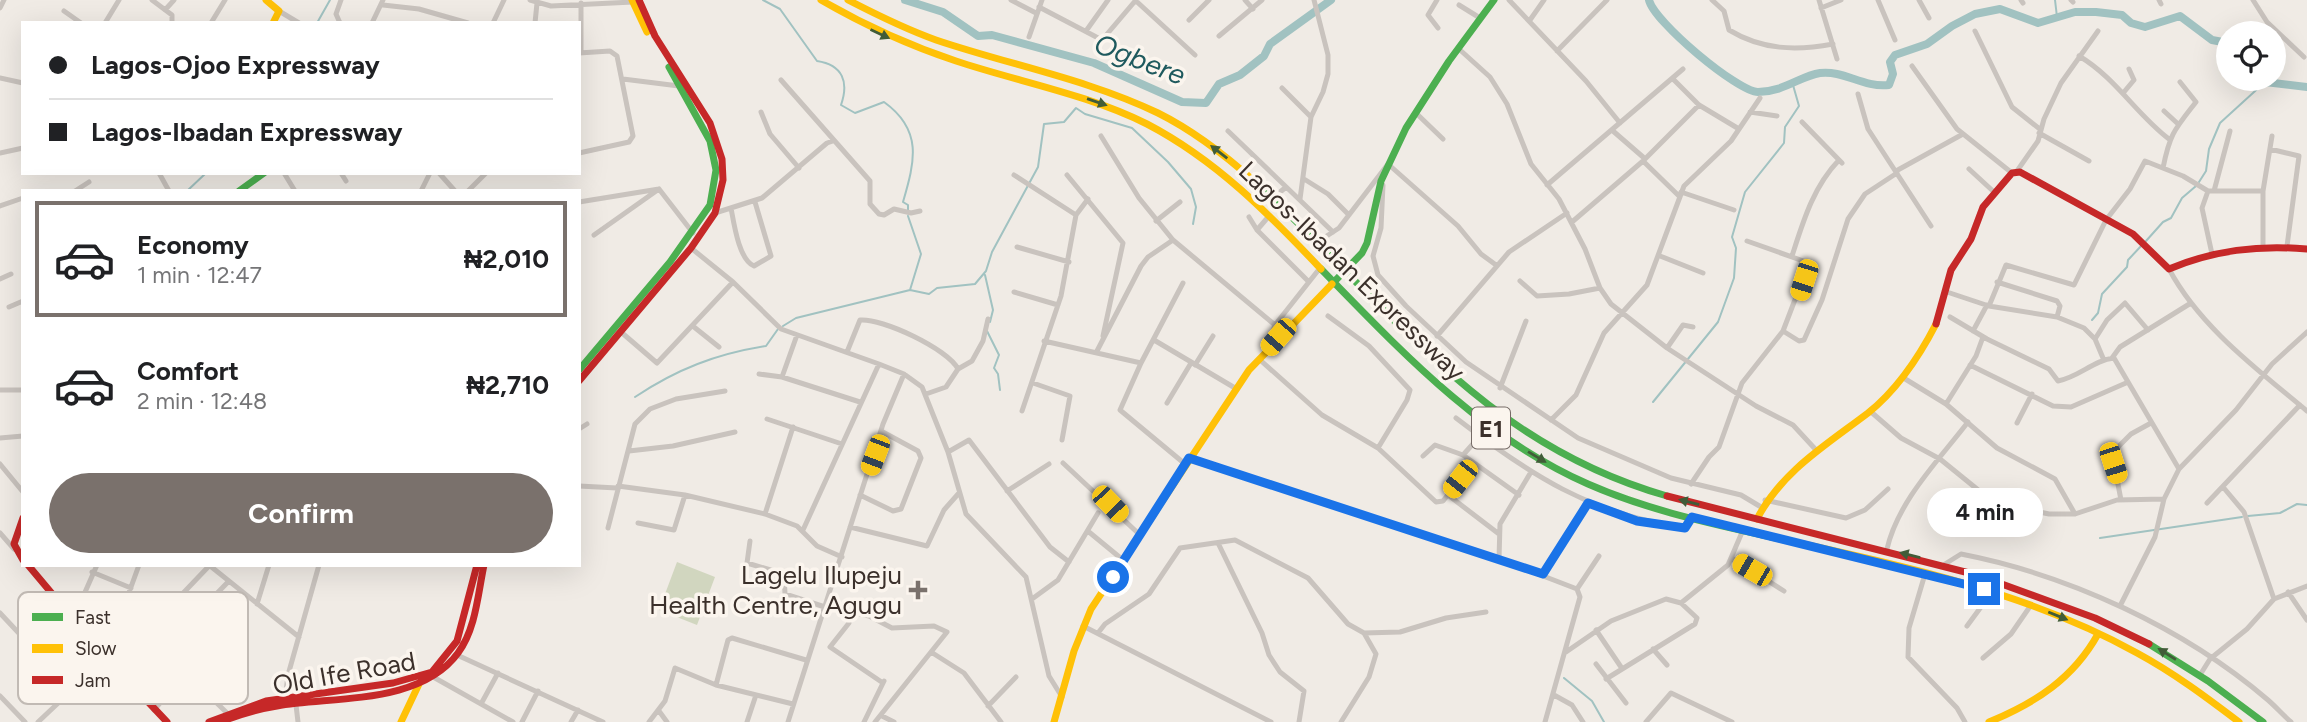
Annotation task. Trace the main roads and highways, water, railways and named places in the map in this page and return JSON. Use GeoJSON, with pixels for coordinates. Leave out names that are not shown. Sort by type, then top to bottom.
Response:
{"type":"FeatureCollection","features":[{"type":"Feature","properties":{"kind":"main road"},"geometry":{"type":"LineString","coordinates":[[266,0],[279,11],[274,21]]}},
{"type":"Feature","properties":{"kind":"main road","name":"Lagos-Ibadan Expressway"},"geometry":{"type":"LineString","coordinates":[[821,0],[873,31],[916,50],[1076,95],[1143,122],[1208,162],[1269,216],[1445,393],[1492,429],[1583,482],[1644,505],[1925,574],[1992,592],[2031,606],[2098,634],[2167,671],[2239,722]]}},
{"type":"Feature","properties":{"kind":"main road","name":"Lagos-Ibadan Expressway"},"geometry":{"type":"LineString","coordinates":[[848,0],[918,36],[1073,79],[1147,107],[1217,150],[1272,199],[1439,368],[1514,427],[1571,460],[1615,479],[1757,519],[1983,573],[2070,605],[2140,638],[2200,675],[2263,722]]}},
{"type":"Feature","properties":{"kind":"main road"},"geometry":{"type":"LineString","coordinates":[[1054,722],[1083,626],[1235,388],[1266,351],[1354,262],[1369,238],[1382,178],[1403,132],[1493,0]]}},
{"type":"Feature","properties":{"kind":"main road"},"geometry":{"type":"LineString","coordinates":[[581,368],[693,233],[710,205],[715,161],[704,127],[689,93],[681,86],[634,1]]}},
{"type":"Feature","properties":{"kind":"main road"},"geometry":{"type":"LineString","coordinates":[[581,379],[691,248],[715,213],[723,180],[722,159],[710,123],[634,1]]}},
{"type":"Feature","properties":{"kind":"main road"},"geometry":{"type":"LineString","coordinates":[[1757,519],[1763,504],[1817,451],[1870,411],[1923,352],[1947,292],[1951,270],[1971,239],[1983,207],[2015,172],[2133,234],[2169,269],[2183,261],[2263,246],[2307,249]]}},
{"type":"Feature","properties":{"kind":"main road"},"geometry":{"type":"LineString","coordinates":[[242,189],[261,175]]}},
{"type":"Feature","properties":{"kind":"main road"},"geometry":{"type":"LineString","coordinates":[[21,524],[16,537],[16,551],[21,557]]}},
{"type":"Feature","properties":{"kind":"main road"},"geometry":{"type":"LineString","coordinates":[[30,567],[51,592]]}},
{"type":"Feature","properties":{"kind":"main road","name":"Old Ife Road"},"geometry":{"type":"LineString","coordinates":[[209,722],[285,699],[405,680],[432,672],[457,641],[476,567]]}},
{"type":"Feature","properties":{"kind":"main road","name":"Old Ife Road"},"geometry":{"type":"LineString","coordinates":[[266,705],[296,705],[419,684],[435,678],[457,655],[467,635],[484,567]]}},
{"type":"Feature","properties":{"kind":"main road"},"geometry":{"type":"LineString","coordinates":[[1990,722],[2009,718],[2067,679],[2090,651],[2098,634]]}},
{"type":"Feature","properties":{"kind":"main road"},"geometry":{"type":"LineString","coordinates":[[401,722],[419,684]]}},
{"type":"Feature","properties":{"kind":"main road"},"geometry":{"type":"LineString","coordinates":[[149,704],[167,722]]}},
{"type":"Feature","properties":{"kind":"waterway"},"geometry":{"type":"LineString","coordinates":[[318,21],[330,0]]}},
{"type":"Feature","properties":{"kind":"waterway"},"geometry":{"type":"LineString","coordinates":[[763,0],[780,9],[817,61],[833,66],[842,76],[844,89],[841,105],[855,113],[884,102],[905,124],[913,147],[911,173],[903,202],[908,205],[908,210]]}},
{"type":"Feature","properties":{"kind":"waterway","name":"Ogbere"},"geometry":{"type":"LineString","coordinates":[[905,0],[943,12],[978,36],[992,35],[1094,63],[1182,102],[1206,103],[1219,84],[1240,75],[1264,56],[1270,44],[1331,0]]}},
{"type":"Feature","properties":{"kind":"waterway","name":"Ogbere"},"geometry":{"type":"LineString","coordinates":[[1649,0],[1665,24],[1680,39],[1733,81],[1758,92],[1784,87],[1820,73],[1889,85],[1893,74],[1890,62],[1895,55],[1927,44],[1975,14],[2000,9],[2038,23],[2075,12],[2096,12],[2122,15],[2131,23],[2145,27],[2180,16],[2216,41]]}},
{"type":"Feature","properties":{"kind":"waterway"},"geometry":{"type":"LineString","coordinates":[[2055,0],[2057,17]]}},
{"type":"Feature","properties":{"kind":"waterway","name":"Ogbere"},"geometry":{"type":"LineString","coordinates":[[2286,84],[2307,87]]}},
{"type":"Feature","properties":{"kind":"waterway"},"geometry":{"type":"LineString","coordinates":[[1653,402],[1718,322],[1734,278],[1736,248],[1732,237],[1745,192],[1784,143],[1785,127],[1799,106],[1793,85]]}},
{"type":"Feature","properties":{"kind":"waterway"},"geometry":{"type":"LineString","coordinates":[[2199,182],[2206,171],[2209,149],[2220,123],[2255,91]]}},
{"type":"Feature","properties":{"kind":"waterway"},"geometry":{"type":"LineString","coordinates":[[783,326],[796,318],[910,290],[929,294],[937,288],[975,284],[986,271],[992,252],[1038,167],[1044,124],[1064,122],[1076,108],[1085,114],[1132,128],[1168,162],[1191,189],[1196,207],[1193,224]]}},
{"type":"Feature","properties":{"kind":"waterway"},"geometry":{"type":"LineString","coordinates":[[189,189],[204,175]]}},
{"type":"Feature","properties":{"kind":"waterway"},"geometry":{"type":"LineString","coordinates":[[2146,241],[2163,222],[2171,218],[2182,198],[2196,186]]}},
{"type":"Feature","properties":{"kind":"waterway"},"geometry":{"type":"LineString","coordinates":[[908,216],[921,254],[910,290]]}},
{"type":"Feature","properties":{"kind":"waterway"},"geometry":{"type":"LineString","coordinates":[[2092,320],[2098,313],[2102,294],[2127,267],[2128,260],[2142,245]]}},
{"type":"Feature","properties":{"kind":"waterway"},"geometry":{"type":"LineString","coordinates":[[985,275],[993,310],[990,322]]}},
{"type":"Feature","properties":{"kind":"waterway"},"geometry":{"type":"LineString","coordinates":[[635,397],[666,378],[698,364],[730,353],[766,346],[778,329]]}},
{"type":"Feature","properties":{"kind":"waterway"},"geometry":{"type":"LineString","coordinates":[[987,331],[999,355],[994,368],[998,374],[1000,390]]}},
{"type":"Feature","properties":{"kind":"waterway"},"geometry":{"type":"LineString","coordinates":[[2248,516],[2280,513],[2297,504],[2307,505]]}},
{"type":"Feature","properties":{"kind":"waterway"},"geometry":{"type":"LineString","coordinates":[[2100,538],[2242,517]]}},
{"type":"Feature","properties":{"kind":"waterway"},"geometry":{"type":"LineString","coordinates":[[1564,678],[1592,701],[1604,722]]}},
{"type":"Feature","properties":{"kind":"place","name":"Lagelu Ilupeju Health Centre, Agugu"},"geometry":{"type":"Point","coordinates":[918,590]}}]}
